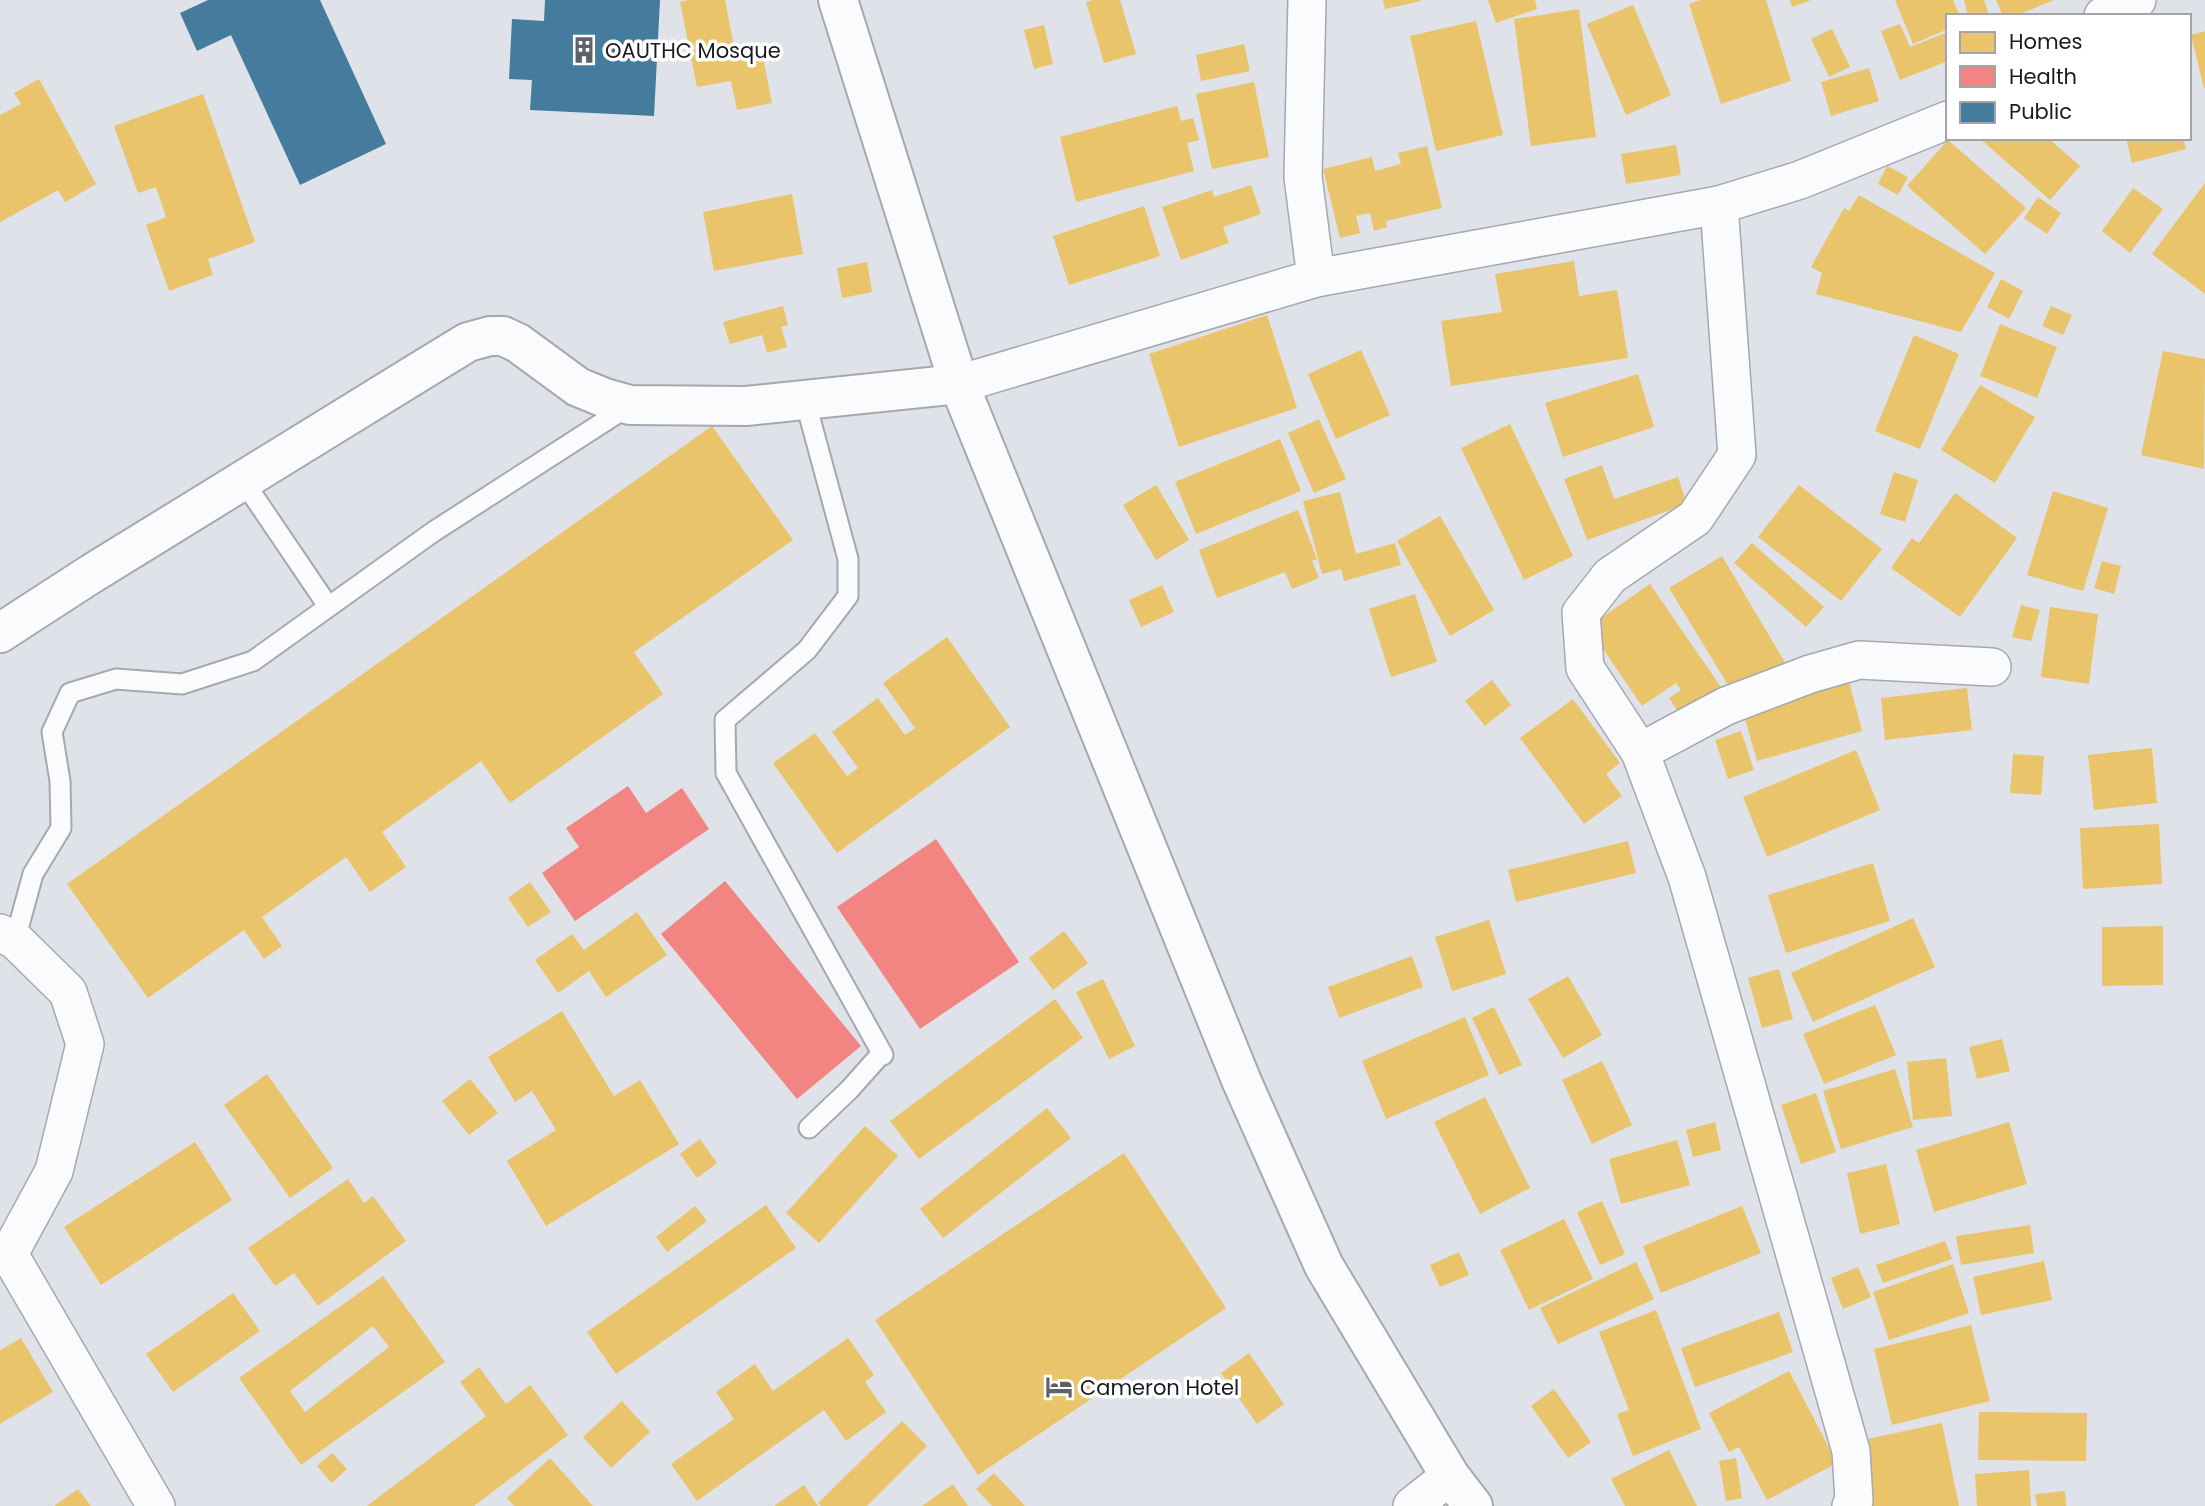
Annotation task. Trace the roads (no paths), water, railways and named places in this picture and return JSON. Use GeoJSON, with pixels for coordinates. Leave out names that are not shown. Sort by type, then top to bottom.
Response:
{"type":"FeatureCollection","features":[{"type":"Feature","properties":{"kind":"main road"},"geometry":{"type":"LineString","coordinates":[[838,0],[959,384],[1242,1082],[1324,1266],[1450,1476],[1473,1506]]}},
{"type":"Feature","properties":{"kind":"main road"},"geometry":{"type":"LineString","coordinates":[[0,634],[242,480],[458,348],[468,342],[490,336],[503,336],[518,343],[578,387],[631,405],[746,406],[959,384]]}},
{"type":"Feature","properties":{"kind":"street"},"geometry":{"type":"LineString","coordinates":[[1307,0],[1303,177],[1316,278]]}},
{"type":"Feature","properties":{"kind":"street"},"geometry":{"type":"LineString","coordinates":[[2107,14],[2137,0]]}},
{"type":"Feature","properties":{"kind":"street"},"geometry":{"type":"LineString","coordinates":[[959,384],[1316,278],[1719,205],[1800,180],[1946,121]]}},
{"type":"Feature","properties":{"kind":"street"},"geometry":{"type":"LineString","coordinates":[[1719,205],[1737,455],[1695,518],[1610,576],[1581,613],[1585,668],[1640,751],[1687,877],[1851,1451],[1854,1502],[1851,1506]]}},
{"type":"Feature","properties":{"kind":"street"},"geometry":{"type":"LineString","coordinates":[[1640,751],[1726,706],[1810,674],[1859,660],[1992,667]]}},
{"type":"Feature","properties":{"kind":"street"},"geometry":{"type":"LineString","coordinates":[[7,937],[68,992],[85,1044],[54,1171],[5,1256],[156,1506]]}},
{"type":"Feature","properties":{"kind":"street"},"geometry":{"type":"LineString","coordinates":[[1412,1506],[1450,1476]]}},
{"type":"Feature","properties":{"kind":"lane"},"geometry":{"type":"LineString","coordinates":[[805,400],[848,559],[848,596],[807,650],[725,720],[726,774],[883,1054],[809,1128]]}},
{"type":"Feature","properties":{"kind":"lane"},"geometry":{"type":"LineString","coordinates":[[7,937],[33,874],[61,828],[60,780],[52,732],[70,693],[116,679],[182,684],[253,661],[433,532],[631,405]]}},
{"type":"Feature","properties":{"kind":"lane"},"geometry":{"type":"LineString","coordinates":[[242,480],[328,607]]}},
{"type":"Feature","properties":{"kind":"place","name":"OAUTHC Mosque"},"geometry":{"type":"Point","coordinates":[584,50]}},
{"type":"Feature","properties":{"kind":"place","name":"Cameron Hotel"},"geometry":{"type":"Point","coordinates":[1059,1387]}}]}
